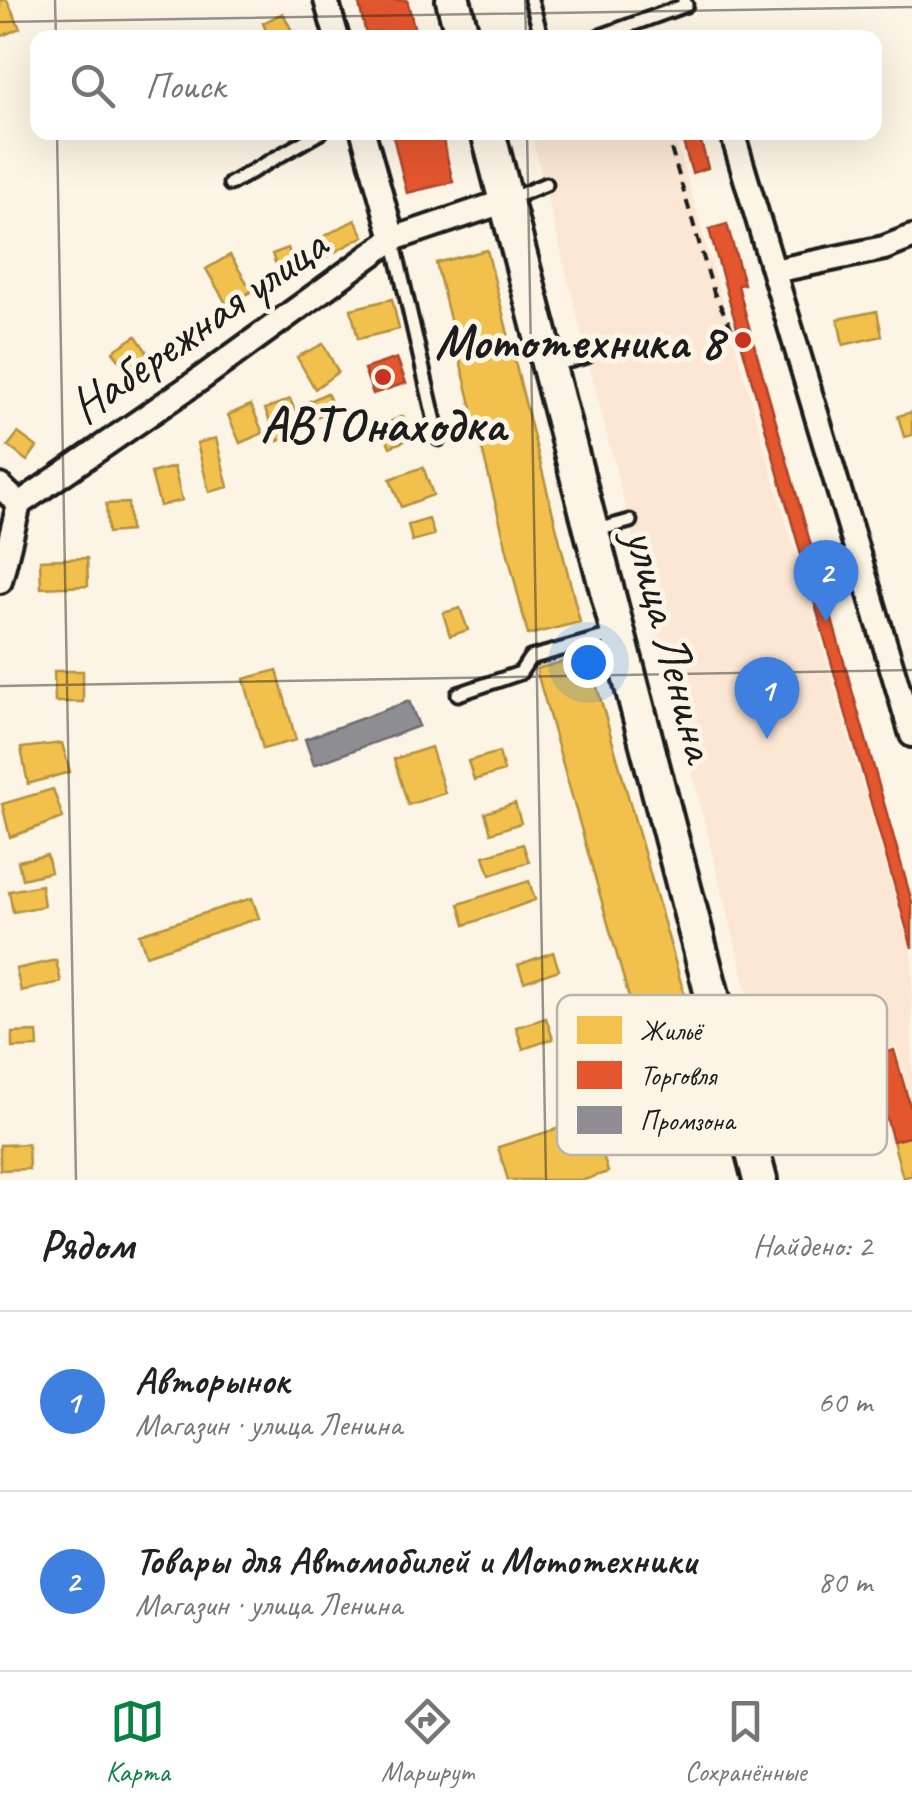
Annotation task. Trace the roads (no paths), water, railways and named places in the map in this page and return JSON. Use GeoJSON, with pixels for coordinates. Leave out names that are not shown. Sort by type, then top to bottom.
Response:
{"type":"FeatureCollection","features":[{"type":"Feature","properties":{"kind":"main road"},"geometry":{"type":"LineString","coordinates":[[453,0],[461,30]]}},
{"type":"Feature","properties":{"kind":"main road","name":"улица Ленина"},"geometry":{"type":"LineString","coordinates":[[490,140],[712,995]]}},
{"type":"Feature","properties":{"kind":"main road","name":"улица Ленина"},"geometry":{"type":"LineString","coordinates":[[754,1155],[760,1180]]}},
{"type":"Feature","properties":{"kind":"street"},"geometry":{"type":"LineString","coordinates":[[326,0],[335,30]]}},
{"type":"Feature","properties":{"kind":"street"},"geometry":{"type":"LineString","coordinates":[[365,140],[393,239]]}},
{"type":"Feature","properties":{"kind":"street"},"geometry":{"type":"LineString","coordinates":[[734,140],[912,735]]}},
{"type":"Feature","properties":{"kind":"street","name":"Набережная улица"},"geometry":{"type":"LineString","coordinates":[[19,504],[393,239],[506,201]]}},
{"type":"Feature","properties":{"kind":"street"},"geometry":{"type":"LineString","coordinates":[[774,271],[884,248],[912,237]]}},
{"type":"Feature","properties":{"kind":"street"},"geometry":{"type":"LineString","coordinates":[[0,486],[19,504],[0,581]]}},
{"type":"Feature","properties":{"kind":"lane"},"geometry":{"type":"LineString","coordinates":[[531,0],[540,30]]}},
{"type":"Feature","properties":{"kind":"lane"},"geometry":{"type":"LineString","coordinates":[[617,30],[686,5],[684,0]]}},
{"type":"Feature","properties":{"kind":"lane"},"geometry":{"type":"LineString","coordinates":[[230,184],[306,140]]}},
{"type":"Feature","properties":{"kind":"lane"},"geometry":{"type":"LineString","coordinates":[[506,201],[546,184]]}},
{"type":"Feature","properties":{"kind":"lane"},"geometry":{"type":"LineString","coordinates":[[393,239],[439,439]]}},
{"type":"Feature","properties":{"kind":"lane"},"geometry":{"type":"LineString","coordinates":[[550,366],[588,356]]}},
{"type":"Feature","properties":{"kind":"lane"},"geometry":{"type":"LineString","coordinates":[[592,531],[630,521]]}},
{"type":"Feature","properties":{"kind":"lane"},"geometry":{"type":"LineString","coordinates":[[458,694],[520,672],[530,658],[619,633]]}},
{"type":"Feature","properties":{"kind":"place","name":"Мототехника 8"},"geometry":{"type":"Point","coordinates":[743,340]}},
{"type":"Feature","properties":{"kind":"place","name":"АВТОнаходка"},"geometry":{"type":"Point","coordinates":[383,377]}},
{"type":"Feature","properties":{"kind":"place","name":"Товары для Автомобилей и Мототехники"},"geometry":{"type":"Point","coordinates":[826,622]}},
{"type":"Feature","properties":{"kind":"place","name":"Авторынок"},"geometry":{"type":"Point","coordinates":[767,739]}}]}
